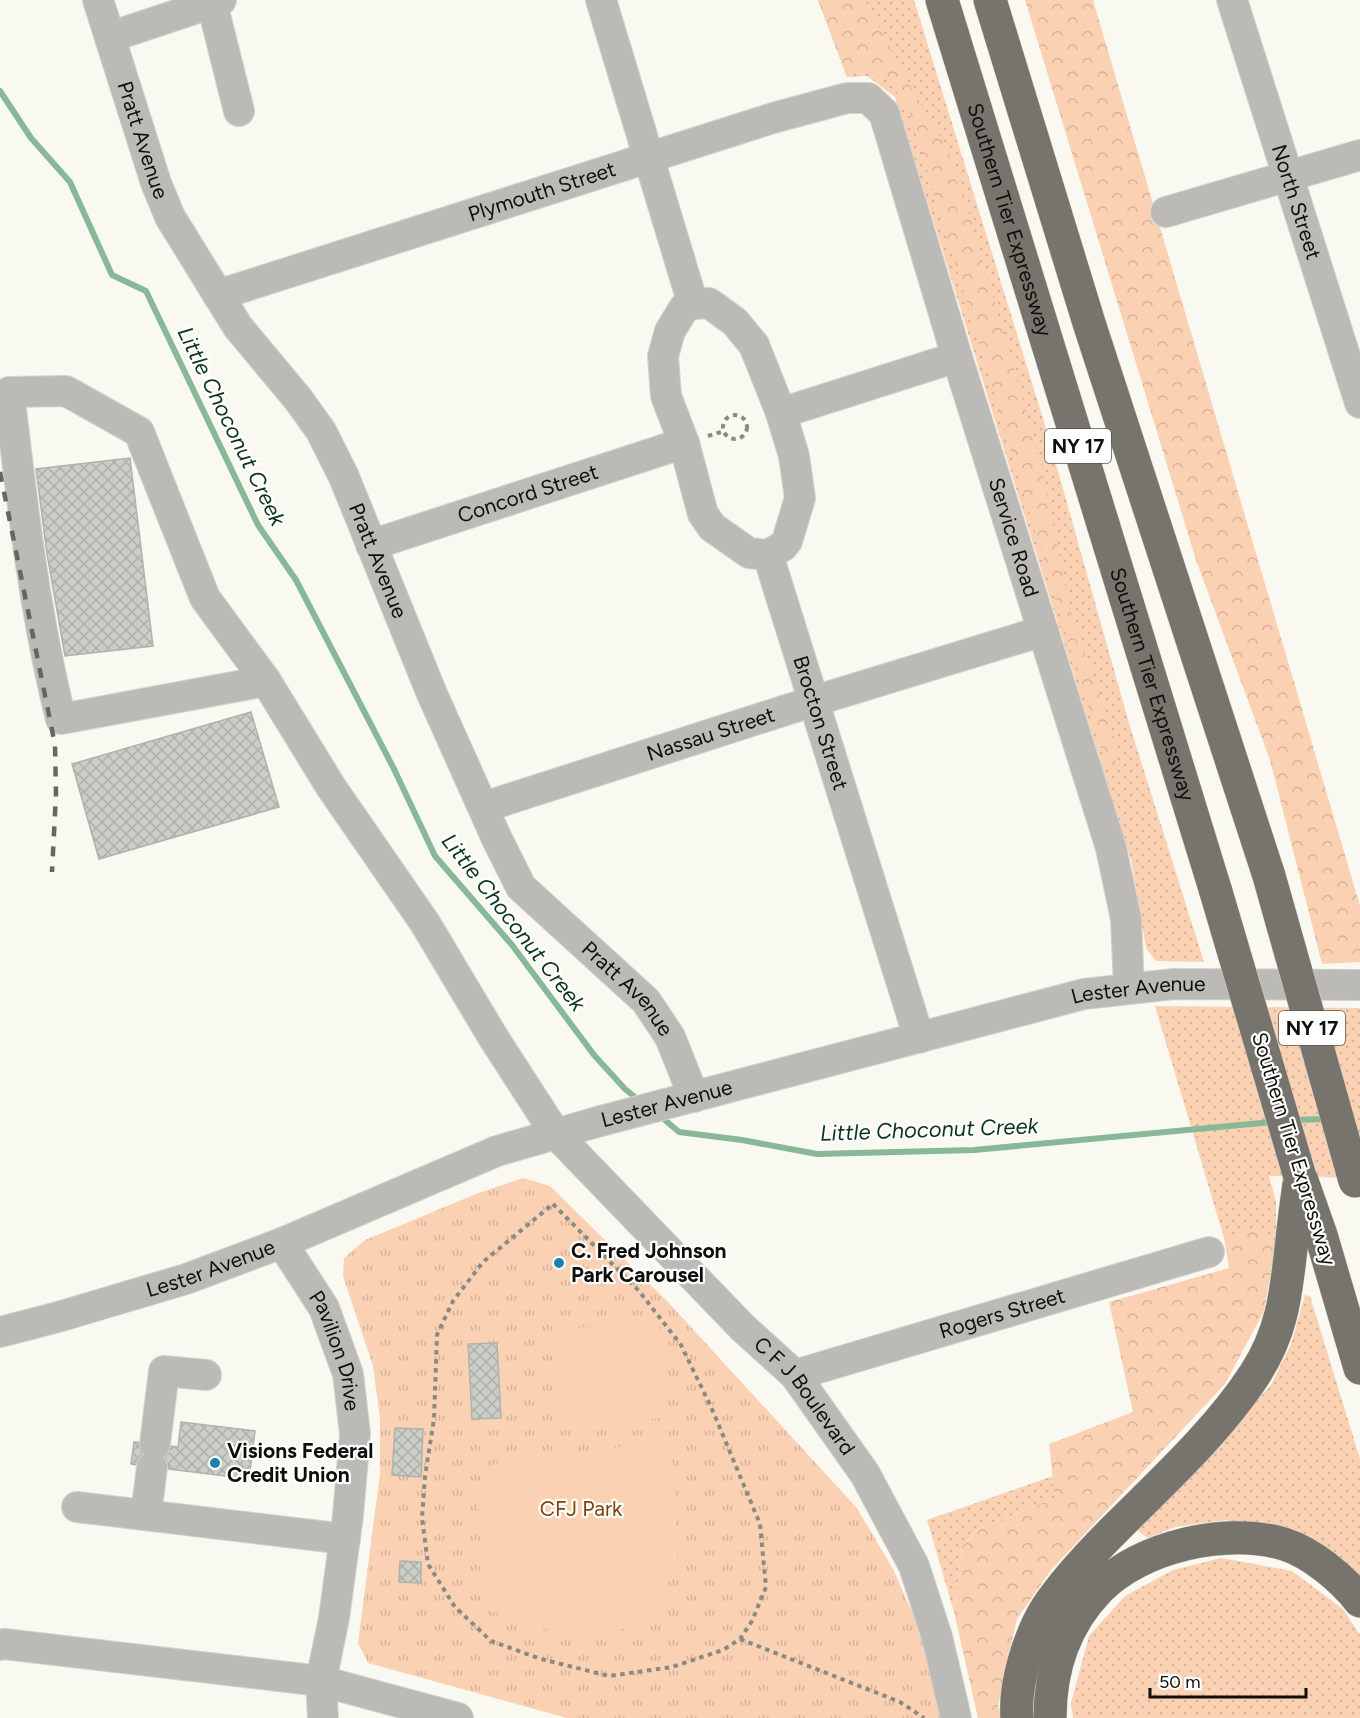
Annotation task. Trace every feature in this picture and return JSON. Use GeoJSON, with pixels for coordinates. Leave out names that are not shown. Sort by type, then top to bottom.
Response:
{"type":"FeatureCollection","features":[{"type":"Feature","properties":{"kind":"highway","name":"Southern Tier Expressway"},"geometry":{"type":"LineString","coordinates":[[942,0],[1360,1368]]}},
{"type":"Feature","properties":{"kind":"highway","name":"NY 17"},"geometry":{"type":"LineString","coordinates":[[990,0],[1097,345],[1269,876],[1358,1189]]}},
{"type":"Feature","properties":{"kind":"highway"},"geometry":{"type":"LineString","coordinates":[[1017,1718],[1018,1691],[1026,1654],[1044,1612],[1098,1547],[1184,1460],[1236,1401],[1256,1373],[1278,1329],[1287,1294],[1300,1177]]}},
{"type":"Feature","properties":{"kind":"highway"},"geometry":{"type":"LineString","coordinates":[[1050,1718],[1050,1692],[1059,1655],[1068,1632],[1100,1588],[1132,1564],[1158,1552],[1221,1539],[1258,1538],[1285,1545],[1310,1557],[1348,1586],[1360,1601]]}},
{"type":"Feature","properties":{"kind":"street","name":"Pratt Avenue"},"geometry":{"type":"LineString","coordinates":[[98,0],[156,183],[170,217],[238,327],[298,399],[321,431],[344,477],[432,694],[521,887],[646,1001],[670,1037],[687,1099]]}},
{"type":"Feature","properties":{"kind":"street"},"geometry":{"type":"LineString","coordinates":[[601,0],[693,304]]}},
{"type":"Feature","properties":{"kind":"street","name":"North Street"},"geometry":{"type":"LineString","coordinates":[[1232,0],[1360,403]]}},
{"type":"Feature","properties":{"kind":"street"},"geometry":{"type":"LineString","coordinates":[[110,37],[217,2],[239,111]]}},
{"type":"Feature","properties":{"kind":"street","name":"Plymouth Street"},"geometry":{"type":"LineString","coordinates":[[218,295],[773,118],[847,98],[868,98]]}},
{"type":"Feature","properties":{"kind":"street","name":"Service Road"},"geometry":{"type":"LineString","coordinates":[[868,98],[884,112],[957,357],[1111,848],[1126,919],[1129,988]]}},
{"type":"Feature","properties":{"kind":"street"},"geometry":{"type":"LineString","coordinates":[[1166,212],[1360,155]]}},
{"type":"Feature","properties":{"kind":"street"},"geometry":{"type":"LineString","coordinates":[[709,303],[735,322],[754,345],[781,413],[794,456],[800,498],[788,541],[768,555],[749,553],[712,527],[703,514],[684,443],[666,396],[663,356],[670,331],[684,308],[693,304],[709,303]]}},
{"type":"Feature","properties":{"kind":"street"},"geometry":{"type":"LineString","coordinates":[[781,413],[957,357]]}},
{"type":"Feature","properties":{"kind":"street","name":"C F J Boulevard"},"geometry":{"type":"LineString","coordinates":[[266,681],[61,719],[48,664],[27,547],[9,393],[66,390],[139,432],[205,598],[266,681],[331,787],[425,923],[493,1037],[555,1133],[743,1328],[795,1375],[865,1474],[914,1566],[937,1637],[956,1718]]}},
{"type":"Feature","properties":{"kind":"street","name":"Concord Street"},"geometry":{"type":"LineString","coordinates":[[371,545],[684,443]]}},
{"type":"Feature","properties":{"kind":"street","name":"Brocton Street"},"geometry":{"type":"LineString","coordinates":[[768,555],[919,1038]]}},
{"type":"Feature","properties":{"kind":"street","name":"Nassau Street"},"geometry":{"type":"LineString","coordinates":[[484,807],[814,701],[1043,631]]}},
{"type":"Feature","properties":{"kind":"street","name":"Lester Avenue"},"geometry":{"type":"LineString","coordinates":[[0,1332],[186,1279],[282,1243],[497,1151],[555,1133],[1084,994],[1174,984],[1360,985]]}},
{"type":"Feature","properties":{"kind":"street","name":"Pavilion Drive"},"geometry":{"type":"LineString","coordinates":[[282,1243],[324,1308],[348,1374],[355,1434],[345,1539],[334,1618],[321,1681],[323,1718]]}},
{"type":"Feature","properties":{"kind":"street","name":"Rogers Street"},"geometry":{"type":"LineString","coordinates":[[795,1375],[1209,1252]]}},
{"type":"Feature","properties":{"kind":"street"},"geometry":{"type":"LineString","coordinates":[[146,1515],[164,1371],[206,1375]]}},
{"type":"Feature","properties":{"kind":"street"},"geometry":{"type":"LineString","coordinates":[[77,1507],[345,1539]]}},
{"type":"Feature","properties":{"kind":"street"},"geometry":{"type":"LineString","coordinates":[[0,1645],[321,1681],[458,1718]]}},
{"type":"Feature","properties":{"kind":"path"},"geometry":{"type":"LineString","coordinates":[[731,416],[737,416],[743,418],[747,429],[740,439],[733,439],[728,437],[723,425],[731,416]]}},
{"type":"Feature","properties":{"kind":"path"},"geometry":{"type":"LineString","coordinates":[[553,1204],[639,1291],[681,1345],[712,1409],[760,1524],[766,1587],[752,1621],[740,1639],[723,1650],[672,1667],[609,1676],[541,1659],[491,1641],[455,1607],[429,1564],[422,1518],[425,1476],[434,1419],[437,1335],[453,1301],[483,1262],[553,1204]]}},
{"type":"Feature","properties":{"kind":"path"},"geometry":{"type":"LineString","coordinates":[[740,1639],[900,1702],[924,1718]]}},
{"type":"Feature","properties":{"kind":"green space"},"geometry":{"type":"Polygon","coordinates":[[[818,0],[914,0],[1045,425],[1129,723],[1204,962],[1156,961],[1146,948],[1131,860],[895,97],[867,76],[847,77],[818,0]]]}},
{"type":"Feature","properties":{"kind":"green space"},"geometry":{"type":"Polygon","coordinates":[[[818,0],[865,0],[907,80],[954,161],[1041,463],[1070,611],[1117,745],[1115,766],[1109,772],[909,110],[888,80],[865,69],[847,77],[818,0]]]}},
{"type":"Feature","properties":{"kind":"green space"},"geometry":{"type":"Polygon","coordinates":[[[1025,0],[1093,0],[1360,906],[1360,962],[1322,964],[1270,760],[1196,560],[1025,0]]]}},
{"type":"Feature","properties":{"kind":"green space"},"geometry":{"type":"Polygon","coordinates":[[[1155,1006],[1360,1008],[1360,1178],[1269,1176],[1276,1201],[1276,1244],[1238,1234],[1224,1238],[1155,1006]]]}},
{"type":"Feature","properties":{"kind":"green space","name":"CFJ Park"},"geometry":{"type":"Polygon","coordinates":[[[523,1178],[550,1186],[667,1301],[857,1508],[893,1569],[919,1628],[941,1718],[567,1718],[368,1663],[358,1643],[380,1473],[380,1419],[373,1366],[343,1276],[344,1258],[365,1240],[476,1194],[523,1178]]]}},
{"type":"Feature","properties":{"kind":"green space"},"geometry":{"type":"Polygon","coordinates":[[[1256,1228],[1276,1244],[1264,1311],[1225,1384],[1051,1570],[1017,1619],[998,1705],[1001,1718],[978,1718],[954,1612],[962,1547],[978,1529],[1055,1498],[1049,1444],[1133,1412],[1109,1302],[1229,1268],[1224,1238],[1256,1228]]]}},
{"type":"Feature","properties":{"kind":"green space"},"geometry":{"type":"Polygon","coordinates":[[[1305,1295],[1310,1296],[1360,1459],[1360,1576],[1306,1536],[1225,1520],[1175,1527],[1148,1538],[1135,1529],[1271,1385],[1291,1344],[1305,1295]]]}},
{"type":"Feature","properties":{"kind":"green space"},"geometry":{"type":"Polygon","coordinates":[[[659,1323],[665,1418],[561,1424],[555,1329],[659,1323]]]}},
{"type":"Feature","properties":{"kind":"green space"},"geometry":{"type":"Polygon","coordinates":[[[671,1440],[678,1552],[655,1616],[587,1643],[490,1611],[476,1487],[494,1464],[671,1440]]]}},
{"type":"Feature","properties":{"kind":"green space"},"geometry":{"type":"Polygon","coordinates":[[[1053,1476],[1055,1498],[978,1529],[962,1547],[954,1612],[927,1520],[1053,1476]]]}},
{"type":"Feature","properties":{"kind":"green space"},"geometry":{"type":"Polygon","coordinates":[[[1221,1558],[1292,1571],[1343,1609],[1360,1635],[1360,1718],[1073,1718],[1071,1703],[1089,1636],[1125,1596],[1173,1570],[1221,1558]]]}},
{"type":"Feature","properties":{"kind":"building"},"geometry":{"type":"Polygon","coordinates":[[[130,458],[153,646],[65,656],[47,554],[36,469],[130,458]]]}},
{"type":"Feature","properties":{"kind":"building"},"geometry":{"type":"Polygon","coordinates":[[[251,712],[279,807],[99,859],[72,764],[251,712]]]}},
{"type":"Feature","properties":{"kind":"building"},"geometry":{"type":"Polygon","coordinates":[[[497,1343],[501,1418],[472,1419],[468,1344],[497,1343]]]}},
{"type":"Feature","properties":{"kind":"building"},"geometry":{"type":"Polygon","coordinates":[[[181,1422],[255,1431],[249,1479],[169,1469],[165,1457],[172,1446],[178,1447],[181,1422]]]}},
{"type":"Feature","properties":{"kind":"building"},"geometry":{"type":"Polygon","coordinates":[[[395,1428],[423,1429],[421,1477],[392,1475],[395,1428]]]}},
{"type":"Feature","properties":{"kind":"building"},"geometry":{"type":"Polygon","coordinates":[[[134,1442],[138,1442],[142,1454],[135,1465],[131,1464],[134,1442]]]}},
{"type":"Feature","properties":{"kind":"building"},"geometry":{"type":"Polygon","coordinates":[[[400,1561],[421,1562],[421,1583],[399,1582],[400,1561]]]}},
{"type":"Feature","properties":{"kind":"waterway","name":"Little Choconut Creek"},"geometry":{"type":"LineString","coordinates":[[0,91],[31,138],[70,182],[112,275],[146,291],[258,525],[296,580],[394,769],[435,856],[512,945],[594,1055],[625,1089],[641,1102]]}},
{"type":"Feature","properties":{"kind":"waterway","name":"Little Choconut Creek"},"geometry":{"type":"LineString","coordinates":[[659,1115],[679,1132],[742,1140],[817,1154],[974,1150],[1273,1122]]}},
{"type":"Feature","properties":{"kind":"waterway","name":"Little Choconut Creek"},"geometry":{"type":"LineString","coordinates":[[1295,1120],[1326,1119]]}},
{"type":"Feature","properties":{"kind":"railway"},"geometry":{"type":"LineString","coordinates":[[0,472],[55,745],[56,794],[52,872]]}},
{"type":"Feature","properties":{"kind":"place","name":"C. Fred Johnson Park Carousel"},"geometry":{"type":"Point","coordinates":[559,1263]}},
{"type":"Feature","properties":{"kind":"place","name":"Visions Federal Credit Union"},"geometry":{"type":"Point","coordinates":[215,1463]}}]}
